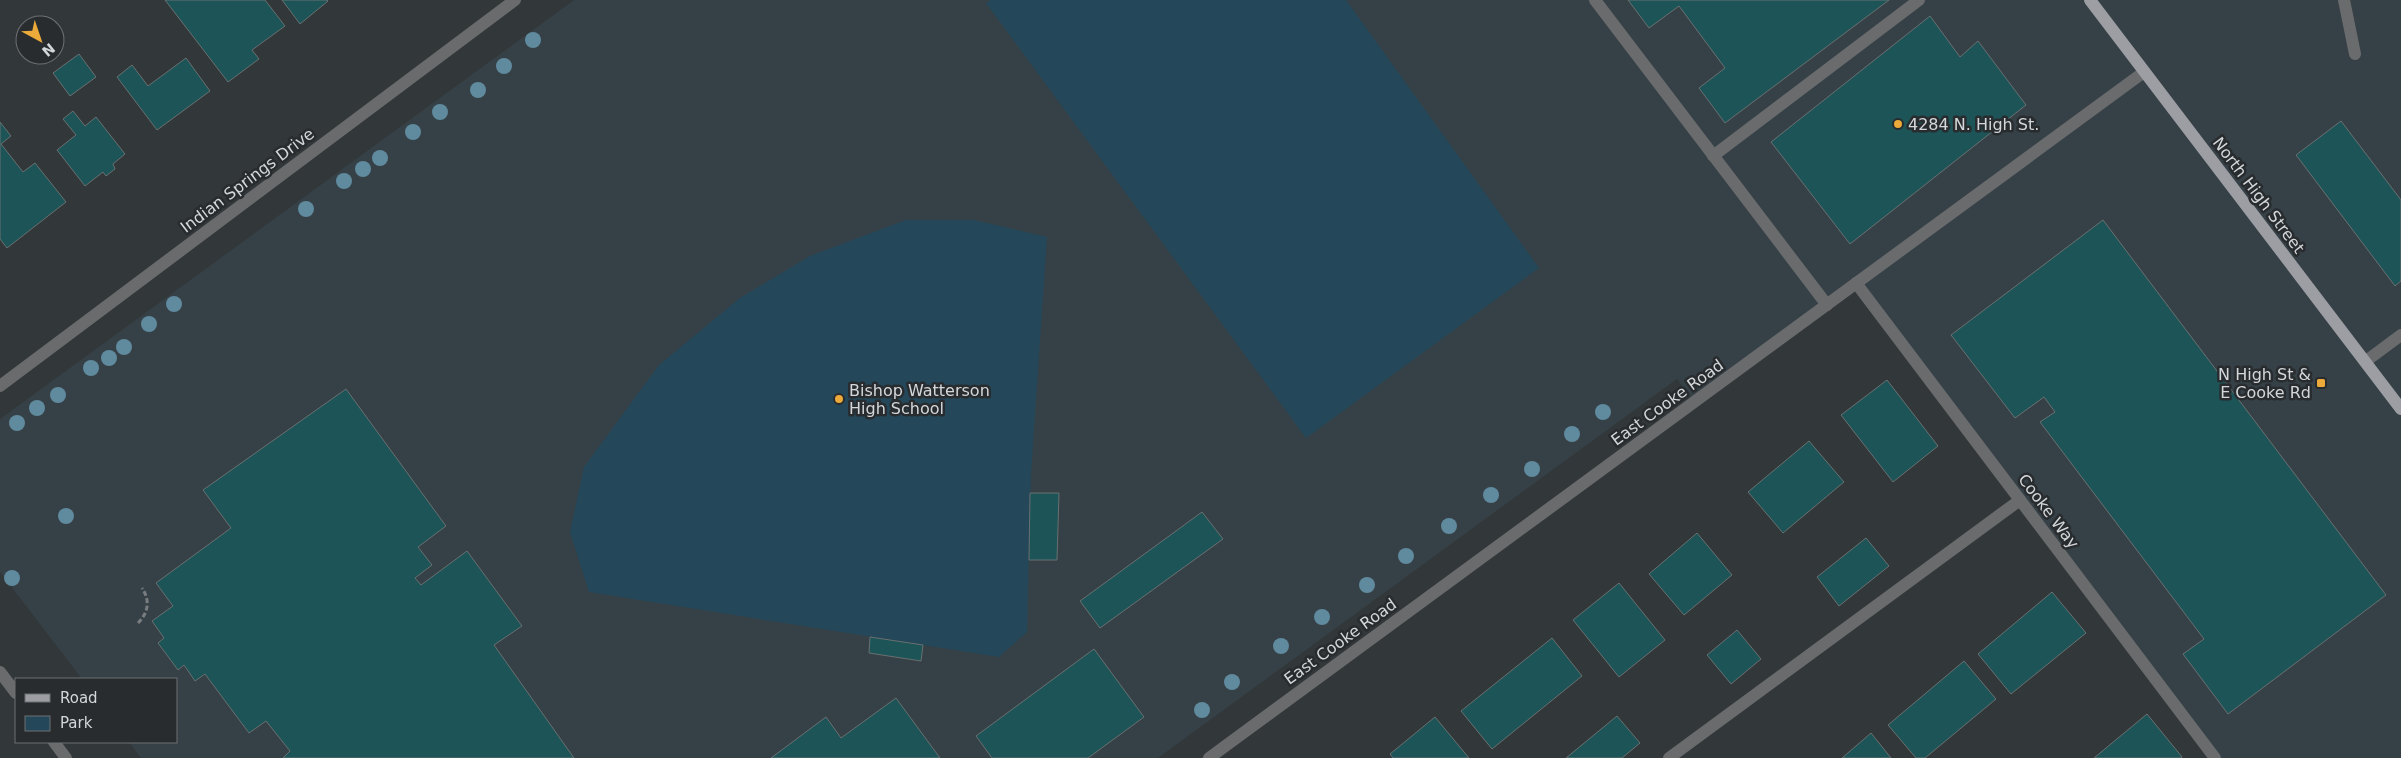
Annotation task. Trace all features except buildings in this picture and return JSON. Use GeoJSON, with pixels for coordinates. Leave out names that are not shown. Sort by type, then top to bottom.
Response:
{"type":"FeatureCollection","features":[{"type":"Feature","properties":{"kind":"main road","name":"North High Street"},"geometry":{"type":"LineString","coordinates":[[2090,0],[2401,409]]}},
{"type":"Feature","properties":{"kind":"street","name":"Indian Springs Drive"},"geometry":{"type":"LineString","coordinates":[[0,386],[515,0]]}},
{"type":"Feature","properties":{"kind":"street"},"geometry":{"type":"LineString","coordinates":[[1595,0],[1827,305]]}},
{"type":"Feature","properties":{"kind":"street"},"geometry":{"type":"LineString","coordinates":[[1713,156],[1919,0]]}},
{"type":"Feature","properties":{"kind":"street"},"geometry":{"type":"LineString","coordinates":[[2344,0],[2355,54]]}},
{"type":"Feature","properties":{"kind":"street","name":"East Cooke Road"},"geometry":{"type":"LineString","coordinates":[[1209,758],[2144,72]]}},
{"type":"Feature","properties":{"kind":"street","name":"Cooke Way"},"geometry":{"type":"LineString","coordinates":[[1856,283],[2215,758]]}},
{"type":"Feature","properties":{"kind":"street"},"geometry":{"type":"LineString","coordinates":[[2366,361],[2401,335]]}},
{"type":"Feature","properties":{"kind":"street"},"geometry":{"type":"LineString","coordinates":[[1669,758],[2020,500]]}},
{"type":"Feature","properties":{"kind":"street"},"geometry":{"type":"LineString","coordinates":[[0,672],[15,692]]}},
{"type":"Feature","properties":{"kind":"street"},"geometry":{"type":"LineString","coordinates":[[55,743],[66,758]]}},
{"type":"Feature","properties":{"kind":"path"},"geometry":{"type":"LineString","coordinates":[[138,623],[148,604],[142,588]]}},
{"type":"Feature","properties":{"kind":"shaded area","name":"Bishop Watterson High School"},"geometry":{"type":"Polygon","coordinates":[[[574,0],[2401,0],[2401,758],[2215,758],[1857,286],[1695,403],[1677,379],[1158,758],[141,758],[130,743],[178,743],[178,678],[81,678],[0,572],[0,419],[574,0]]]}},
{"type":"Feature","properties":{"kind":"green space"},"geometry":{"type":"Polygon","coordinates":[[[991,0],[1346,0],[1539,268],[1306,438],[986,3],[991,0]]]}},
{"type":"Feature","properties":{"kind":"green space"},"geometry":{"type":"Polygon","coordinates":[[[906,220],[974,220],[1047,237],[1031,474],[1027,632],[999,657],[589,592],[570,532],[584,467],[659,365],[740,298],[810,256],[906,220]]]}},
{"type":"Feature","properties":{"kind":"place","name":"4284 N. High St."},"geometry":{"type":"Point","coordinates":[1898,124]}},
{"type":"Feature","properties":{"kind":"place","name":"N High St & E Cooke Rd"},"geometry":{"type":"Point","coordinates":[2321,383]}},
{"type":"Feature","properties":{"kind":"place","name":"Bishop Watterson High School"},"geometry":{"type":"Point","coordinates":[839,399]}}]}
